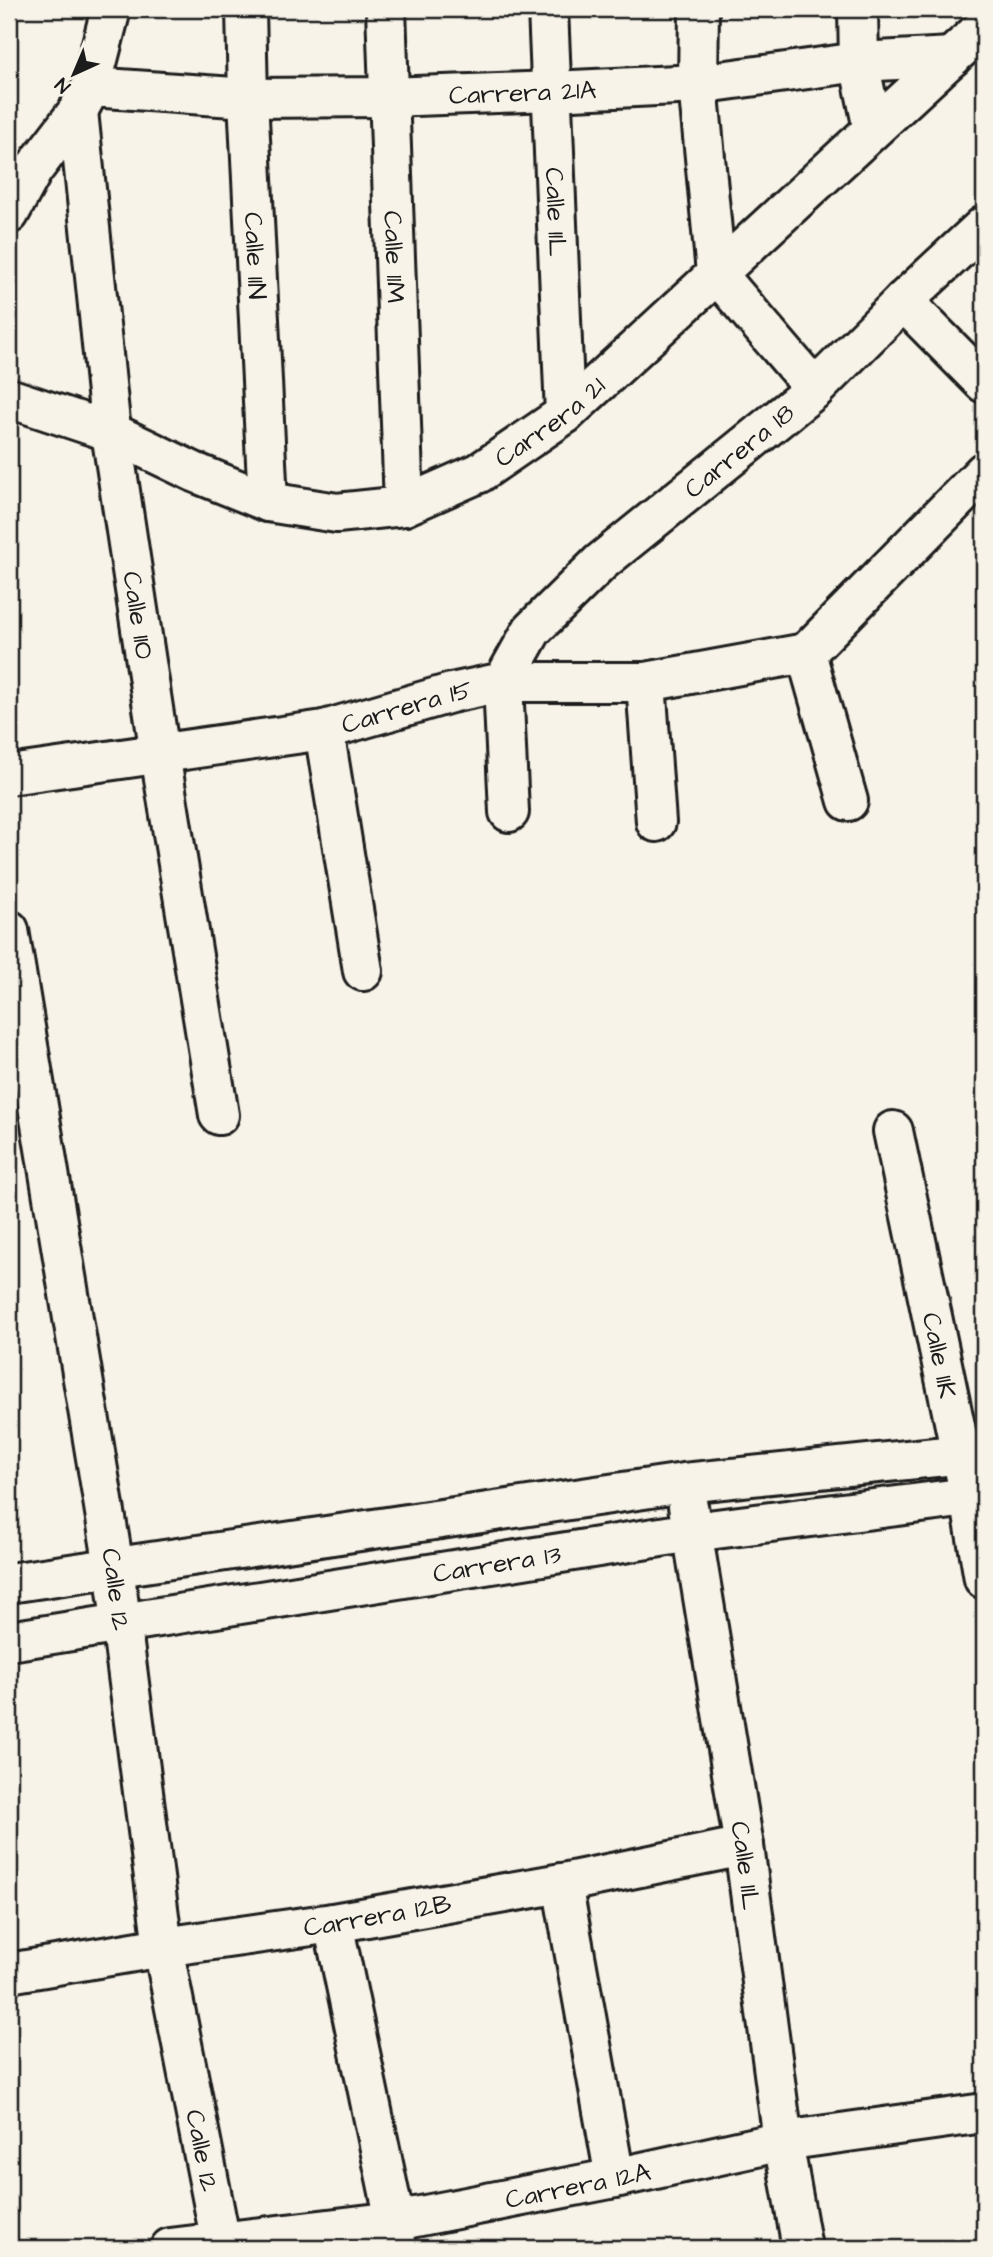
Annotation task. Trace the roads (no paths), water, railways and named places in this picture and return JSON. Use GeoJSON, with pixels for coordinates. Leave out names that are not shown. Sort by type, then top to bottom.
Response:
{"type":"FeatureCollection","features":[{"type":"Feature","properties":{"kind":"street"},"geometry":{"type":"LineString","coordinates":[[9,214],[21,163],[84,99],[111,9]]}},
{"type":"Feature","properties":{"kind":"street","name":"Calle 11N"},"geometry":{"type":"LineString","coordinates":[[246,9],[268,502]]}},
{"type":"Feature","properties":{"kind":"street","name":"Calle 11M"},"geometry":{"type":"LineString","coordinates":[[386,9],[404,506]]}},
{"type":"Feature","properties":{"kind":"street","name":"Calle 11L"},"geometry":{"type":"LineString","coordinates":[[548,9],[565,414]]}},
{"type":"Feature","properties":{"kind":"street"},"geometry":{"type":"LineString","coordinates":[[699,9],[698,84],[716,273],[814,389]]}},
{"type":"Feature","properties":{"kind":"street"},"geometry":{"type":"LineString","coordinates":[[858,9],[859,62],[873,128]]}},
{"type":"Feature","properties":{"kind":"street","name":"Carrera 21"},"geometry":{"type":"LineString","coordinates":[[9,398],[111,432],[194,472],[268,502],[337,513],[404,506],[479,473],[565,414],[984,27]]}},
{"type":"Feature","properties":{"kind":"street","name":"Carrera 21A"},"geometry":{"type":"LineString","coordinates":[[84,99],[388,97],[552,92],[698,84],[859,62],[953,57]]}},
{"type":"Feature","properties":{"kind":"street","name":"Calle 11O"},"geometry":{"type":"LineString","coordinates":[[84,99],[111,432],[219,1115]]}},
{"type":"Feature","properties":{"kind":"street","name":"Carrera 18"},"geometry":{"type":"LineString","coordinates":[[503,682],[531,630],[601,562],[814,389],[984,226]]}},
{"type":"Feature","properties":{"kind":"street"},"geometry":{"type":"LineString","coordinates":[[903,301],[984,383]]}},
{"type":"Feature","properties":{"kind":"street"},"geometry":{"type":"LineString","coordinates":[[848,801],[806,653],[984,472]]}},
{"type":"Feature","properties":{"kind":"street","name":"Carrera 15"},"geometry":{"type":"LineString","coordinates":[[9,775],[324,730],[451,692],[503,682],[646,682],[806,653]]}},
{"type":"Feature","properties":{"kind":"street"},"geometry":{"type":"LineString","coordinates":[[503,682],[509,812]]}},
{"type":"Feature","properties":{"kind":"street"},"geometry":{"type":"LineString","coordinates":[[646,682],[656,822]]}},
{"type":"Feature","properties":{"kind":"street"},"geometry":{"type":"LineString","coordinates":[[324,730],[363,971]]}},
{"type":"Feature","properties":{"kind":"street","name":"Calle 12"},"geometry":{"type":"LineString","coordinates":[[9,930],[114,1567],[163,1947],[222,2245]]}},
{"type":"Feature","properties":{"kind":"street","name":"Calle 11K"},"geometry":{"type":"LineString","coordinates":[[893,1131],[972,1454],[984,1579]]}},
{"type":"Feature","properties":{"kind":"street","name":"Carrera 13"},"geometry":{"type":"LineString","coordinates":[[9,1583],[684,1483],[972,1454]]}},
{"type":"Feature","properties":{"kind":"street","name":"Calle 11L"},"geometry":{"type":"LineString","coordinates":[[684,1483],[744,1846],[783,2141],[802,2248]]}},
{"type":"Feature","properties":{"kind":"street","name":"Carrera 13"},"geometry":{"type":"LineString","coordinates":[[9,1641],[692,1532],[977,1496]]}},
{"type":"Feature","properties":{"kind":"street","name":"Carrera 12B"},"geometry":{"type":"LineString","coordinates":[[9,1973],[163,1947],[332,1923],[562,1883],[744,1846]]}},
{"type":"Feature","properties":{"kind":"street"},"geometry":{"type":"LineString","coordinates":[[562,1883],[615,2178]]}},
{"type":"Feature","properties":{"kind":"street"},"geometry":{"type":"LineString","coordinates":[[332,1923],[395,2234]]}},
{"type":"Feature","properties":{"kind":"street","name":"Carrera 12A"},"geometry":{"type":"LineString","coordinates":[[170,2248],[395,2234],[615,2178],[783,2141],[984,2113]]}}]}
